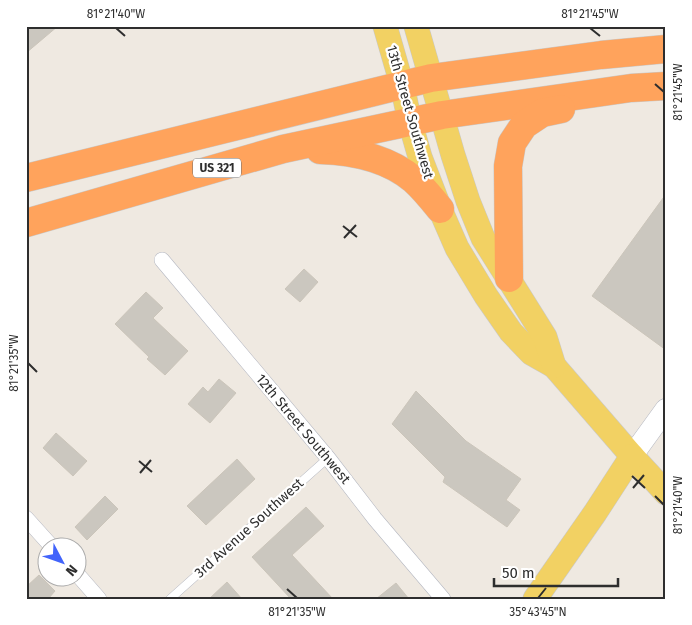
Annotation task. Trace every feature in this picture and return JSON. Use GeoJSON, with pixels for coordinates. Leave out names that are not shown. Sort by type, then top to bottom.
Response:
{"type":"FeatureCollection","features":[{"type":"Feature","properties":{"kind":"highway"},"geometry":{"type":"LineString","coordinates":[[26,178],[432,78],[601,55],[666,49]]}},
{"type":"Feature","properties":{"kind":"highway","name":"US 321"},"geometry":{"type":"LineString","coordinates":[[26,223],[283,149],[442,116],[631,88],[666,86]]}},
{"type":"Feature","properties":{"kind":"highway"},"geometry":{"type":"LineString","coordinates":[[509,278],[508,166],[512,143],[524,125],[542,113],[631,88]]}},
{"type":"Feature","properties":{"kind":"highway"},"geometry":{"type":"LineString","coordinates":[[283,149],[339,150],[362,154],[382,161],[404,172],[415,181],[440,209]]}},
{"type":"Feature","properties":{"kind":"main road","name":"13th Street Southwest"},"geometry":{"type":"LineString","coordinates":[[385,26],[420,157],[457,248],[486,296],[506,324],[531,353],[554,366],[666,493]]}},
{"type":"Feature","properties":{"kind":"main road","name":"13th Street Southwest"},"geometry":{"type":"LineString","coordinates":[[416,26],[468,201],[483,238],[545,337],[554,366]]}},
{"type":"Feature","properties":{"kind":"main road"},"geometry":{"type":"LineString","coordinates":[[535,599],[666,409]]}},
{"type":"Feature","properties":{"kind":"street","name":"12th Street Southwest"},"geometry":{"type":"LineString","coordinates":[[162,260],[443,599]]}},
{"type":"Feature","properties":{"kind":"street"},"geometry":{"type":"LineString","coordinates":[[26,518],[44,538]]}},
{"type":"Feature","properties":{"kind":"street"},"geometry":{"type":"LineString","coordinates":[[88,585],[100,599]]}},
{"type":"Feature","properties":{"kind":"lane","name":"3rd Avenue Southwest"},"geometry":{"type":"LineString","coordinates":[[170,599],[328,458]]}},
{"type":"Feature","properties":{"kind":"building"},"geometry":{"type":"Polygon","coordinates":[[[26,26],[58,26],[26,53],[26,26]]]}},
{"type":"Feature","properties":{"kind":"building"},"geometry":{"type":"Polygon","coordinates":[[[666,194],[666,350],[592,296],[666,194]]]}},
{"type":"Feature","properties":{"kind":"building"},"geometry":{"type":"Polygon","coordinates":[[[304,269],[318,282],[300,302],[285,289],[304,269]]]}},
{"type":"Feature","properties":{"kind":"building"},"geometry":{"type":"Polygon","coordinates":[[[146,292],[163,308],[153,318],[188,351],[165,375],[147,359],[149,357],[115,324],[146,292]]]}},
{"type":"Feature","properties":{"kind":"building"},"geometry":{"type":"Polygon","coordinates":[[[219,379],[236,393],[210,423],[188,404],[203,387],[208,392],[219,379]]]}},
{"type":"Feature","properties":{"kind":"building"},"geometry":{"type":"Polygon","coordinates":[[[416,391],[466,441],[521,479],[506,500],[520,510],[507,527],[443,482],[445,477],[392,424],[416,391]]]}},
{"type":"Feature","properties":{"kind":"building"},"geometry":{"type":"Polygon","coordinates":[[[56,433],[87,461],[73,476],[43,448],[56,433]]]}},
{"type":"Feature","properties":{"kind":"building"},"geometry":{"type":"Polygon","coordinates":[[[237,459],[255,479],[206,525],[187,506],[237,459]]]}},
{"type":"Feature","properties":{"kind":"building"},"geometry":{"type":"Polygon","coordinates":[[[105,496],[118,509],[88,539],[75,527],[105,496]]]}},
{"type":"Feature","properties":{"kind":"building"},"geometry":{"type":"Polygon","coordinates":[[[306,507],[324,526],[292,555],[333,599],[291,599],[252,557],[306,507]]]}},
{"type":"Feature","properties":{"kind":"building"},"geometry":{"type":"Polygon","coordinates":[[[38,576],[38,588],[52,588],[55,591],[48,599],[26,599],[26,587],[38,576]]]}},
{"type":"Feature","properties":{"kind":"building"},"geometry":{"type":"Polygon","coordinates":[[[227,582],[242,599],[209,599],[227,582]]]}},
{"type":"Feature","properties":{"kind":"building"},"geometry":{"type":"Polygon","coordinates":[[[396,583],[409,599],[376,599],[396,583]]]}}]}
